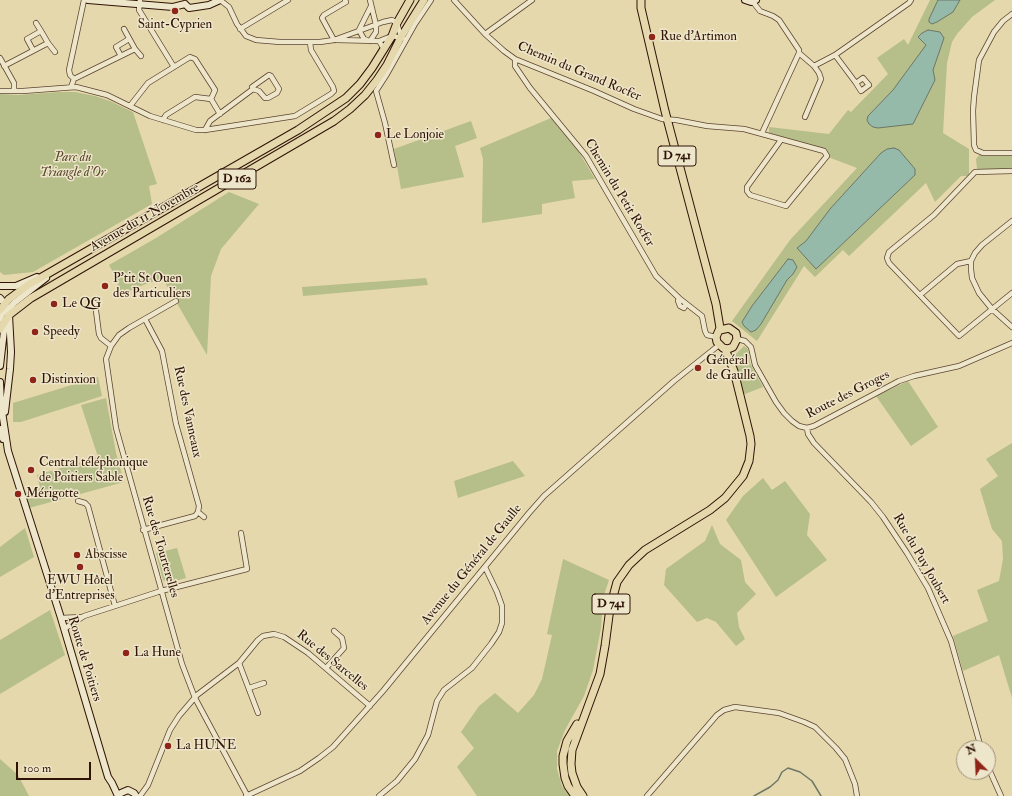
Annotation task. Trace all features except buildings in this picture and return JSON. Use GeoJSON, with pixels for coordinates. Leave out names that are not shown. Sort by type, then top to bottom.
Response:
{"type":"FeatureCollection","features":[{"type":"Feature","properties":{"kind":"main road","name":"Avenue du 11 Novembre"},"geometry":{"type":"LineString","coordinates":[[3,311],[17,292],[251,158],[346,98],[360,84],[372,68],[392,36],[397,22],[410,0]]}},
{"type":"Feature","properties":{"kind":"main road","name":"Avenue du 11 Novembre"},"geometry":{"type":"LineString","coordinates":[[3,311],[31,298],[334,121],[365,95],[377,80],[403,39],[424,0]]}},
{"type":"Feature","properties":{"kind":"main road","name":"D 741"},"geometry":{"type":"LineString","coordinates":[[638,0],[667,120],[716,304],[724,322],[729,328]]}},
{"type":"Feature","properties":{"kind":"main road","name":"D 741"},"geometry":{"type":"LineString","coordinates":[[641,0],[641,8]]}},
{"type":"Feature","properties":{"kind":"main road","name":"D 741"},"geometry":{"type":"LineString","coordinates":[[716,304],[718,334]]}},
{"type":"Feature","properties":{"kind":"main road","name":"D 162"},"geometry":{"type":"LineString","coordinates":[[0,329],[3,311]]}},
{"type":"Feature","properties":{"kind":"main road"},"geometry":{"type":"LineString","coordinates":[[729,328],[736,333],[737,339],[729,348],[718,345],[718,334],[729,328]]}},
{"type":"Feature","properties":{"kind":"main road","name":"D 741"},"geometry":{"type":"LineString","coordinates":[[583,796],[577,787],[572,772],[571,756],[573,743],[600,674],[614,590],[622,573],[636,557],[645,550],[718,504],[732,491],[746,468],[751,454],[750,436],[729,348]]}},
{"type":"Feature","properties":{"kind":"main road","name":"D 741"},"geometry":{"type":"LineString","coordinates":[[575,796],[568,786],[565,778],[563,756],[567,741],[587,708]]}},
{"type":"Feature","properties":{"kind":"street"},"geometry":{"type":"LineString","coordinates":[[74,79],[70,75],[70,70],[84,0]]}},
{"type":"Feature","properties":{"kind":"street"},"geometry":{"type":"LineString","coordinates":[[88,0],[140,2],[173,7],[185,2],[189,8],[209,5],[220,0],[228,7],[240,29],[246,36],[256,40],[280,42],[334,40],[379,41],[392,36],[403,39]]}},
{"type":"Feature","properties":{"kind":"street"},"geometry":{"type":"LineString","coordinates":[[240,29],[288,0]]}},
{"type":"Feature","properties":{"kind":"street"},"geometry":{"type":"LineString","coordinates":[[369,41],[376,32],[376,25],[370,0]]}},
{"type":"Feature","properties":{"kind":"street"},"geometry":{"type":"LineString","coordinates":[[394,165],[386,127],[376,91],[387,74],[403,39],[431,0]]}},
{"type":"Feature","properties":{"kind":"street","name":"Chemin du Grand Rocfer"},"geometry":{"type":"LineString","coordinates":[[454,0],[485,34],[515,59],[634,109],[667,120],[706,126],[744,129],[824,151],[827,156],[786,206],[750,195],[747,191],[747,188],[781,140]]}},
{"type":"Feature","properties":{"kind":"street"},"geometry":{"type":"LineString","coordinates":[[485,34],[532,0]]}},
{"type":"Feature","properties":{"kind":"street"},"geometry":{"type":"LineString","coordinates":[[745,0],[748,2],[754,1],[760,11],[779,20],[797,47],[799,53],[814,66],[820,76],[820,82],[805,117]]}},
{"type":"Feature","properties":{"kind":"street"},"geometry":{"type":"LineString","coordinates":[[814,66],[835,55],[910,3],[911,0]]}},
{"type":"Feature","properties":{"kind":"street"},"geometry":{"type":"LineString","coordinates":[[334,40],[323,21],[323,16],[347,1]]}},
{"type":"Feature","properties":{"kind":"street"},"geometry":{"type":"LineString","coordinates":[[140,2],[139,10],[174,67]]}},
{"type":"Feature","properties":{"kind":"street"},"geometry":{"type":"LineString","coordinates":[[359,30],[371,6]]}},
{"type":"Feature","properties":{"kind":"street"},"geometry":{"type":"LineString","coordinates":[[1012,14],[1003,21],[994,32],[978,60],[973,111],[974,145],[976,150],[983,153],[1012,153]]}},
{"type":"Feature","properties":{"kind":"street"},"geometry":{"type":"LineString","coordinates":[[334,40],[359,30],[392,20],[397,22],[403,39]]}},
{"type":"Feature","properties":{"kind":"street"},"geometry":{"type":"LineString","coordinates":[[36,23],[55,52]]}},
{"type":"Feature","properties":{"kind":"street"},"geometry":{"type":"LineString","coordinates":[[124,29],[140,56]]}},
{"type":"Feature","properties":{"kind":"street"},"geometry":{"type":"LineString","coordinates":[[359,30],[364,39],[369,41]]}},
{"type":"Feature","properties":{"kind":"street"},"geometry":{"type":"LineString","coordinates":[[33,50],[27,39],[41,31]]}},
{"type":"Feature","properties":{"kind":"street"},"geometry":{"type":"LineString","coordinates":[[121,56],[116,47],[129,39]]}},
{"type":"Feature","properties":{"kind":"street"},"geometry":{"type":"LineString","coordinates":[[379,41],[384,49]]}},
{"type":"Feature","properties":{"kind":"street"},"geometry":{"type":"LineString","coordinates":[[0,91],[71,87],[101,94],[150,116],[196,130],[205,130],[295,116],[334,91],[334,87],[311,50],[310,42]]}},
{"type":"Feature","properties":{"kind":"street"},"geometry":{"type":"LineString","coordinates":[[4,66],[48,43]]}},
{"type":"Feature","properties":{"kind":"street"},"geometry":{"type":"LineString","coordinates":[[71,87],[74,79],[135,49]]}},
{"type":"Feature","properties":{"kind":"street"},"geometry":{"type":"LineString","coordinates":[[762,133],[799,53]]}},
{"type":"Feature","properties":{"kind":"street"},"geometry":{"type":"LineString","coordinates":[[835,55],[856,83]]}},
{"type":"Feature","properties":{"kind":"street"},"geometry":{"type":"LineString","coordinates":[[130,106],[145,85],[190,57],[193,58],[215,90],[211,99]]}},
{"type":"Feature","properties":{"kind":"street"},"geometry":{"type":"LineString","coordinates":[[0,58],[14,83],[14,91]]}},
{"type":"Feature","properties":{"kind":"street","name":"Chemin du Petit Rocfer"},"geometry":{"type":"LineString","coordinates":[[515,59],[515,66],[530,88],[586,156],[656,276],[679,298],[702,316],[707,335],[718,334]]}},
{"type":"Feature","properties":{"kind":"street"},"geometry":{"type":"LineString","coordinates":[[205,130],[210,121],[254,89],[252,87],[269,75],[279,88],[278,92],[268,98],[265,98],[260,91],[254,89]]}},
{"type":"Feature","properties":{"kind":"street"},"geometry":{"type":"LineString","coordinates":[[163,120],[166,115],[195,97],[211,99]]}},
{"type":"Feature","properties":{"kind":"street"},"geometry":{"type":"LineString","coordinates":[[211,99],[220,114]]}},
{"type":"Feature","properties":{"kind":"street"},"geometry":{"type":"LineString","coordinates":[[1012,171],[975,172],[934,215],[887,255],[886,258],[889,263],[959,336],[1012,293]]}},
{"type":"Feature","properties":{"kind":"street"},"geometry":{"type":"LineString","coordinates":[[1012,221],[982,245],[975,253],[971,261],[971,269],[975,286],[992,309],[1012,327]]}},
{"type":"Feature","properties":{"kind":"street"},"geometry":{"type":"LineString","coordinates":[[920,295],[955,266],[971,261]]}},
{"type":"Feature","properties":{"kind":"street"},"geometry":{"type":"LineString","coordinates":[[0,286],[16,286],[61,267]]}},
{"type":"Feature","properties":{"kind":"street"},"geometry":{"type":"LineString","coordinates":[[95,303],[101,338],[110,346],[119,335],[176,301]]}},
{"type":"Feature","properties":{"kind":"street"},"geometry":{"type":"LineString","coordinates":[[0,366],[3,311]]}},
{"type":"Feature","properties":{"kind":"street","name":"Route de Poitiers"},"geometry":{"type":"LineString","coordinates":[[2,427],[11,352],[3,311]]}},
{"type":"Feature","properties":{"kind":"street","name":"Rue des Vanneaux"},"geometry":{"type":"LineString","coordinates":[[145,319],[162,351],[172,405],[199,506],[198,512]]}},
{"type":"Feature","properties":{"kind":"street","name":"Route des Groges"},"geometry":{"type":"LineString","coordinates":[[737,339],[745,341],[751,346],[755,365],[784,413],[799,426],[807,428],[814,426],[899,381],[914,376],[959,366],[1012,343]]}},
{"type":"Feature","properties":{"kind":"street","name":"Avenue du Général de Gaulle"},"geometry":{"type":"LineString","coordinates":[[247,796],[300,770],[319,758],[344,736],[529,513],[557,484],[674,381],[718,345]]}},
{"type":"Feature","properties":{"kind":"street","name":"Rue des Tourterelles"},"geometry":{"type":"LineString","coordinates":[[110,346],[106,359],[116,428],[143,530],[182,664],[195,698],[247,796]]}},
{"type":"Feature","properties":{"kind":"street","name":"Route de Poitiers"},"geometry":{"type":"LineString","coordinates":[[0,382],[2,427],[8,452],[61,618],[108,777],[118,796]]}},
{"type":"Feature","properties":{"kind":"street","name":"Rue du Puy Joubert"},"geometry":{"type":"LineString","coordinates":[[807,428],[808,434],[814,443],[871,502],[883,517],[928,588],[951,641],[979,740]]}},
{"type":"Feature","properties":{"kind":"street"},"geometry":{"type":"LineString","coordinates":[[78,501],[85,503],[88,506],[115,606]]}},
{"type":"Feature","properties":{"kind":"street"},"geometry":{"type":"LineString","coordinates":[[143,530],[195,516],[198,512],[204,517]]}},
{"type":"Feature","properties":{"kind":"street"},"geometry":{"type":"LineString","coordinates":[[61,618],[84,616],[161,591],[247,569],[241,533]]}},
{"type":"Feature","properties":{"kind":"street"},"geometry":{"type":"LineString","coordinates":[[379,796],[397,781],[419,753],[428,735],[437,701],[444,690],[472,668],[499,632],[502,623],[502,606],[499,596],[485,567]]}},
{"type":"Feature","properties":{"kind":"street"},"geometry":{"type":"LineString","coordinates":[[64,629],[84,616]]}},
{"type":"Feature","properties":{"kind":"street"},"geometry":{"type":"LineString","coordinates":[[326,668],[344,648],[342,638],[334,631]]}},
{"type":"Feature","properties":{"kind":"street","name":"Rue des Sarcelles"},"geometry":{"type":"LineString","coordinates":[[240,663],[258,640],[263,636],[274,634],[280,635],[308,653],[370,706]]}},
{"type":"Feature","properties":{"kind":"street"},"geometry":{"type":"LineString","coordinates":[[140,796],[148,785],[170,730],[179,716],[197,695],[240,663],[258,713]]}},
{"type":"Feature","properties":{"kind":"street"},"geometry":{"type":"LineString","coordinates":[[249,688],[264,683]]}},
{"type":"Feature","properties":{"kind":"street"},"geometry":{"type":"LineString","coordinates":[[647,796],[717,716],[724,710],[735,707],[779,713],[814,727],[845,759],[856,784],[858,796]]}},
{"type":"Feature","properties":{"kind":"street"},"geometry":{"type":"LineString","coordinates":[[994,780],[1001,796]]}},
{"type":"Feature","properties":{"kind":"street"},"geometry":{"type":"LineString","coordinates":[[112,783],[132,793]]}},
{"type":"Feature","properties":{"kind":"street"},"geometry":{"type":"LineString","coordinates":[[118,796],[120,793],[132,793],[145,790]]}},
{"type":"Feature","properties":{"kind":"green space"},"geometry":{"type":"Polygon","coordinates":[[[930,0],[995,0],[972,17],[957,34],[952,42],[947,63],[943,133],[969,149],[969,176],[961,176],[935,202],[926,183],[849,256],[843,250],[815,277],[804,266],[757,341],[732,321],[790,240],[857,168],[828,157],[826,150],[769,133],[769,127],[829,134],[848,110],[851,112],[888,74],[877,58],[904,39],[908,45],[930,0]]]}},
{"type":"Feature","properties":{"kind":"green space","name":"Parc du Triangle d'Or"},"geometry":{"type":"Polygon","coordinates":[[[75,92],[95,96],[110,101],[133,112],[157,184],[149,186],[152,204],[33,272],[4,275],[0,272],[0,94],[18,95],[75,92]]]}},
{"type":"Feature","properties":{"kind":"green space"},"geometry":{"type":"Polygon","coordinates":[[[551,118],[577,149],[595,179],[572,181],[575,198],[542,204],[542,214],[482,223],[483,159],[480,148],[551,118]]]}},
{"type":"Feature","properties":{"kind":"green space"},"geometry":{"type":"Polygon","coordinates":[[[471,121],[477,138],[455,146],[464,177],[401,189],[394,149],[471,121]]]}},
{"type":"Feature","properties":{"kind":"green space"},"geometry":{"type":"Polygon","coordinates":[[[1012,154],[1012,170],[977,170],[976,159],[979,155],[1012,154]]]}},
{"type":"Feature","properties":{"kind":"green space"},"geometry":{"type":"Polygon","coordinates":[[[229,192],[259,204],[221,249],[211,276],[207,355],[164,281],[152,282],[135,288],[121,296],[115,276],[109,265],[156,238],[229,192]]]}},
{"type":"Feature","properties":{"kind":"green space"},"geometry":{"type":"Polygon","coordinates":[[[426,278],[428,285],[303,296],[302,287],[426,278]]]}},
{"type":"Feature","properties":{"kind":"green space"},"geometry":{"type":"Polygon","coordinates":[[[744,346],[748,349],[750,363],[763,387],[745,394],[743,392],[737,371],[735,355],[744,346]]]}},
{"type":"Feature","properties":{"kind":"green space"},"geometry":{"type":"Polygon","coordinates":[[[98,377],[102,396],[21,422],[13,422],[13,403],[98,377]]]}},
{"type":"Feature","properties":{"kind":"green space"},"geometry":{"type":"Polygon","coordinates":[[[908,381],[938,427],[911,446],[876,396],[908,381]]]}},
{"type":"Feature","properties":{"kind":"green space"},"geometry":{"type":"Polygon","coordinates":[[[106,398],[116,453],[124,482],[29,508],[25,492],[40,488],[37,475],[98,457],[81,405],[106,398]]]}},
{"type":"Feature","properties":{"kind":"green space"},"geometry":{"type":"Polygon","coordinates":[[[1012,443],[1012,698],[999,655],[963,671],[953,636],[988,621],[977,590],[999,581],[1003,559],[1002,541],[992,529],[980,489],[998,476],[986,459],[1012,443]]]}},
{"type":"Feature","properties":{"kind":"green space"},"geometry":{"type":"Polygon","coordinates":[[[513,461],[525,476],[458,498],[454,481],[513,461]]]}},
{"type":"Feature","properties":{"kind":"green space"},"geometry":{"type":"Polygon","coordinates":[[[763,478],[772,490],[785,481],[810,514],[807,535],[827,560],[776,597],[726,520],[743,496],[763,478]]]}},
{"type":"Feature","properties":{"kind":"green space"},"geometry":{"type":"Polygon","coordinates":[[[712,525],[720,544],[741,560],[745,582],[756,594],[737,613],[739,627],[745,639],[736,646],[716,622],[707,618],[697,622],[664,585],[666,569],[705,541],[712,525]]]}},
{"type":"Feature","properties":{"kind":"green space"},"geometry":{"type":"Polygon","coordinates":[[[25,528],[34,557],[0,577],[0,547],[25,528]]]}},
{"type":"Feature","properties":{"kind":"green space"},"geometry":{"type":"Polygon","coordinates":[[[177,548],[186,578],[168,583],[163,580],[156,553],[177,548]]]}},
{"type":"Feature","properties":{"kind":"green space"},"geometry":{"type":"Polygon","coordinates":[[[563,559],[609,580],[603,598],[601,628],[593,670],[584,696],[565,730],[557,751],[557,769],[562,786],[570,796],[477,796],[457,767],[474,748],[461,732],[479,706],[495,693],[518,713],[534,695],[542,679],[552,635],[547,634],[563,559]]]}},
{"type":"Feature","properties":{"kind":"green space"},"geometry":{"type":"Polygon","coordinates":[[[50,610],[65,655],[0,694],[0,640],[50,610]]]}},
{"type":"Feature","properties":{"kind":"green space"},"geometry":{"type":"Polygon","coordinates":[[[0,759],[18,775],[29,796],[0,796],[0,759]]]}},
{"type":"Feature","properties":{"kind":"shaded area"},"geometry":{"type":"Polygon","coordinates":[[[938,0],[960,0],[953,12],[932,24],[929,22],[929,19],[938,0]]]}},
{"type":"Feature","properties":{"kind":"shaded area"},"geometry":{"type":"Polygon","coordinates":[[[928,30],[940,32],[944,38],[933,70],[935,80],[913,124],[878,128],[873,127],[867,120],[868,116],[893,90],[926,45],[918,37],[928,30]]]}},
{"type":"Feature","properties":{"kind":"shaded area"},"geometry":{"type":"Polygon","coordinates":[[[894,148],[899,150],[915,169],[915,175],[816,269],[797,248],[806,241],[830,209],[881,153],[887,149],[894,148]]]}},
{"type":"Feature","properties":{"kind":"shaded area"},"geometry":{"type":"Polygon","coordinates":[[[788,259],[793,260],[797,267],[787,280],[761,324],[756,330],[751,332],[742,322],[752,306],[788,259]]]}},
{"type":"Feature","properties":{"kind":"waterway"},"geometry":{"type":"LineString","coordinates":[[754,796],[770,787],[778,780],[782,772],[788,768],[800,772],[812,781],[821,796]]}},
{"type":"Feature","properties":{"kind":"place","name":"Saint-Cyprien"},"geometry":{"type":"Point","coordinates":[175,11]}},
{"type":"Feature","properties":{"kind":"place","name":"Rue d'Artimon"},"geometry":{"type":"Point","coordinates":[652,37]}},
{"type":"Feature","properties":{"kind":"place","name":"Le Lonjoie"},"geometry":{"type":"Point","coordinates":[378,135]}},
{"type":"Feature","properties":{"kind":"place","name":"P'tit St Ouen des Particuliers"},"geometry":{"type":"Point","coordinates":[105,286]}},
{"type":"Feature","properties":{"kind":"place","name":"Le QG"},"geometry":{"type":"Point","coordinates":[54,304]}},
{"type":"Feature","properties":{"kind":"place","name":"Speedy"},"geometry":{"type":"Point","coordinates":[35,332]}},
{"type":"Feature","properties":{"kind":"place","name":"Général de Gaulle"},"geometry":{"type":"Point","coordinates":[698,368]}},
{"type":"Feature","properties":{"kind":"place","name":"Distinxion"},"geometry":{"type":"Point","coordinates":[33,380]}},
{"type":"Feature","properties":{"kind":"place","name":"Central téléphonique de Poitiers Sable"},"geometry":{"type":"Point","coordinates":[31,470]}},
{"type":"Feature","properties":{"kind":"place","name":"Mérigotte"},"geometry":{"type":"Point","coordinates":[18,494]}},
{"type":"Feature","properties":{"kind":"place","name":"Abscisse"},"geometry":{"type":"Point","coordinates":[77,555]}},
{"type":"Feature","properties":{"kind":"place","name":"EWU Hôtel d'Entreprises"},"geometry":{"type":"Point","coordinates":[80,567]}},
{"type":"Feature","properties":{"kind":"place","name":"La Hune"},"geometry":{"type":"Point","coordinates":[126,653]}},
{"type":"Feature","properties":{"kind":"place","name":"La HUNE"},"geometry":{"type":"Point","coordinates":[168,746]}}]}
